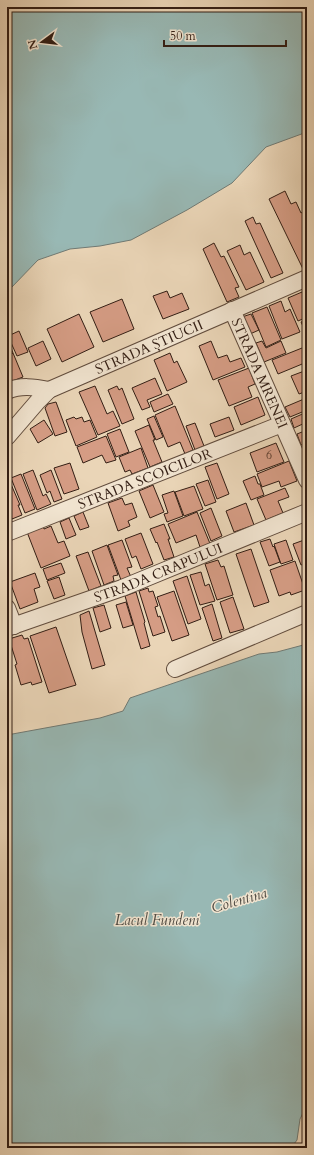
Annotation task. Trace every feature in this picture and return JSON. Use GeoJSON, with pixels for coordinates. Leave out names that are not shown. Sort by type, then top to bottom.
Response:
{"type":"FeatureCollection","features":[{"type":"Feature","properties":{"kind":"street","name":"STRADA ȘTIUCII"},"geometry":{"type":"LineString","coordinates":[[7,438],[49,390],[307,278]]}},
{"type":"Feature","properties":{"kind":"street","name":"STRADA MRENEI"},"geometry":{"type":"LineString","coordinates":[[232,310],[307,480]]}},
{"type":"Feature","properties":{"kind":"street"},"geometry":{"type":"LineString","coordinates":[[7,391],[22,387],[36,387],[49,390]]}},
{"type":"Feature","properties":{"kind":"street","name":"STRADA SCOICILOR"},"geometry":{"type":"LineString","coordinates":[[7,532],[282,424]]}},
{"type":"Feature","properties":{"kind":"street","name":"STRADA CRAPULUI"},"geometry":{"type":"LineString","coordinates":[[11,627],[122,588],[307,512]]}},
{"type":"Feature","properties":{"kind":"street"},"geometry":{"type":"LineString","coordinates":[[7,608],[11,627]]}},
{"type":"Feature","properties":{"kind":"street"},"geometry":{"type":"LineString","coordinates":[[176,669],[307,613]]}},
{"type":"Feature","properties":{"kind":"water"},"geometry":{"type":"Polygon","coordinates":[[[7,7],[307,7],[307,132],[266,147],[232,183],[187,210],[131,240],[100,246],[70,249],[38,260],[11,288],[7,290],[7,7]]]}},
{"type":"Feature","properties":{"kind":"water","name":"Lacul Fundeni"},"geometry":{"type":"Polygon","coordinates":[[[307,644],[307,1105],[300,1119],[297,1140],[291,1148],[7,1148],[7,735],[100,718],[123,711],[130,698],[259,654],[277,652],[307,644]]]}},
{"type":"Feature","properties":{"kind":"building"},"geometry":{"type":"Polygon","coordinates":[[[285,191],[291,204],[296,202],[301,213],[306,210],[307,213],[307,267],[303,269],[269,199],[285,191]]]}},
{"type":"Feature","properties":{"kind":"building"},"geometry":{"type":"Polygon","coordinates":[[[253,217],[256,224],[260,223],[283,273],[271,278],[245,221],[253,217]]]}},
{"type":"Feature","properties":{"kind":"building"},"geometry":{"type":"Polygon","coordinates":[[[214,243],[221,257],[224,256],[239,287],[235,288],[239,297],[227,302],[203,249],[214,243]]]}},
{"type":"Feature","properties":{"kind":"building"},"geometry":{"type":"Polygon","coordinates":[[[240,245],[244,255],[250,252],[264,282],[246,290],[227,251],[240,245]]]}},
{"type":"Feature","properties":{"kind":"building"},"geometry":{"type":"Polygon","coordinates":[[[167,291],[170,298],[182,293],[189,309],[163,319],[153,296],[167,291]]]}},
{"type":"Feature","properties":{"kind":"building"},"geometry":{"type":"Polygon","coordinates":[[[302,292],[307,303],[307,317],[298,321],[288,298],[302,292]]]}},
{"type":"Feature","properties":{"kind":"building"},"geometry":{"type":"Polygon","coordinates":[[[122,299],[134,329],[103,342],[90,312],[122,299]]]}},
{"type":"Feature","properties":{"kind":"building"},"geometry":{"type":"Polygon","coordinates":[[[281,301],[285,312],[290,309],[300,332],[282,339],[269,306],[281,301]]]}},
{"type":"Feature","properties":{"kind":"building"},"geometry":{"type":"Polygon","coordinates":[[[267,307],[281,340],[266,347],[252,313],[267,307]]]}},
{"type":"Feature","properties":{"kind":"building"},"geometry":{"type":"Polygon","coordinates":[[[79,314],[94,347],[62,362],[47,329],[79,314]]]}},
{"type":"Feature","properties":{"kind":"building"},"geometry":{"type":"Polygon","coordinates":[[[251,314],[259,330],[250,334],[242,317],[251,314]]]}},
{"type":"Feature","properties":{"kind":"building"},"geometry":{"type":"Polygon","coordinates":[[[307,320],[307,335],[301,322],[307,320]]]}},
{"type":"Feature","properties":{"kind":"building"},"geometry":{"type":"Polygon","coordinates":[[[19,331],[28,352],[17,356],[8,336],[19,331]]]}},
{"type":"Feature","properties":{"kind":"building"},"geometry":{"type":"Polygon","coordinates":[[[7,337],[13,353],[7,356],[7,337]]]}},
{"type":"Feature","properties":{"kind":"building"},"geometry":{"type":"Polygon","coordinates":[[[43,341],[51,359],[36,366],[28,348],[43,341]]]}},
{"type":"Feature","properties":{"kind":"building"},"geometry":{"type":"Polygon","coordinates":[[[211,341],[218,358],[227,355],[230,362],[241,358],[245,367],[213,380],[199,346],[211,341]]]}},
{"type":"Feature","properties":{"kind":"building"},"geometry":{"type":"Polygon","coordinates":[[[262,341],[266,348],[281,341],[286,353],[264,362],[256,343],[262,341]]]}},
{"type":"Feature","properties":{"kind":"building"},"geometry":{"type":"Polygon","coordinates":[[[307,346],[307,362],[278,374],[272,360],[307,346]]]}},
{"type":"Feature","properties":{"kind":"building"},"geometry":{"type":"Polygon","coordinates":[[[13,353],[23,377],[7,383],[7,356],[13,353]]]}},
{"type":"Feature","properties":{"kind":"building"},"geometry":{"type":"Polygon","coordinates":[[[170,353],[174,363],[177,361],[187,382],[167,391],[154,360],[170,353]]]}},
{"type":"Feature","properties":{"kind":"building"},"geometry":{"type":"Polygon","coordinates":[[[249,368],[255,384],[248,387],[252,397],[229,406],[218,380],[249,368]]]}},
{"type":"Feature","properties":{"kind":"building"},"geometry":{"type":"Polygon","coordinates":[[[307,370],[307,391],[299,394],[291,376],[307,370]]]}},
{"type":"Feature","properties":{"kind":"building"},"geometry":{"type":"Polygon","coordinates":[[[155,378],[162,394],[147,400],[150,407],[142,410],[132,388],[155,378]]]}},
{"type":"Feature","properties":{"kind":"building"},"geometry":{"type":"Polygon","coordinates":[[[95,386],[107,414],[113,411],[120,426],[98,435],[79,392],[95,386]]]}},
{"type":"Feature","properties":{"kind":"building"},"geometry":{"type":"Polygon","coordinates":[[[117,386],[119,390],[122,388],[134,419],[122,424],[108,390],[117,386]]]}},
{"type":"Feature","properties":{"kind":"building"},"geometry":{"type":"Polygon","coordinates":[[[168,394],[173,404],[154,412],[150,402],[168,394]]]}},
{"type":"Feature","properties":{"kind":"building"},"geometry":{"type":"Polygon","coordinates":[[[258,397],[265,415],[241,425],[234,407],[258,397]]]}},
{"type":"Feature","properties":{"kind":"building"},"geometry":{"type":"Polygon","coordinates":[[[307,397],[307,410],[290,417],[285,407],[307,397]]]}},
{"type":"Feature","properties":{"kind":"building"},"geometry":{"type":"Polygon","coordinates":[[[56,402],[67,432],[55,436],[45,408],[48,404],[56,402]]]}},
{"type":"Feature","properties":{"kind":"building"},"geometry":{"type":"Polygon","coordinates":[[[175,406],[193,450],[185,454],[180,442],[168,447],[155,415],[175,406]]]}},
{"type":"Feature","properties":{"kind":"building"},"geometry":{"type":"Polygon","coordinates":[[[307,412],[307,422],[294,428],[291,419],[307,412]]]}},
{"type":"Feature","properties":{"kind":"building"},"geometry":{"type":"Polygon","coordinates":[[[154,416],[163,437],[156,440],[147,419],[154,416]]]}},
{"type":"Feature","properties":{"kind":"building"},"geometry":{"type":"Polygon","coordinates":[[[74,417],[76,419],[82,417],[84,422],[90,420],[97,437],[76,446],[66,420],[74,417]]]}},
{"type":"Feature","properties":{"kind":"building"},"geometry":{"type":"Polygon","coordinates":[[[229,417],[234,430],[215,437],[210,424],[229,417]]]}},
{"type":"Feature","properties":{"kind":"building"},"geometry":{"type":"Polygon","coordinates":[[[44,420],[53,434],[38,443],[30,429],[44,420]]]}},
{"type":"Feature","properties":{"kind":"building"},"geometry":{"type":"Polygon","coordinates":[[[195,423],[204,446],[195,450],[186,426],[195,423]]]}},
{"type":"Feature","properties":{"kind":"building"},"geometry":{"type":"Polygon","coordinates":[[[149,425],[162,462],[150,467],[135,431],[149,425]]]}},
{"type":"Feature","properties":{"kind":"building"},"geometry":{"type":"Polygon","coordinates":[[[120,429],[129,452],[116,457],[107,434],[120,429]]]}},
{"type":"Feature","properties":{"kind":"building"},"geometry":{"type":"Polygon","coordinates":[[[307,430],[307,442],[301,445],[297,434],[307,430]]]}},
{"type":"Feature","properties":{"kind":"building"},"geometry":{"type":"Polygon","coordinates":[[[106,436],[116,460],[106,463],[102,455],[83,463],[77,447],[106,436]]]}},
{"type":"Feature","properties":{"kind":"building"},"geometry":{"type":"Polygon","coordinates":[[[276,443],[284,462],[257,472],[250,453],[276,443]]]}},
{"type":"Feature","properties":{"kind":"building"},"geometry":{"type":"Polygon","coordinates":[[[141,448],[148,468],[132,474],[130,470],[125,472],[119,457],[141,448]]]}},
{"type":"Feature","properties":{"kind":"building"},"geometry":{"type":"Polygon","coordinates":[[[289,461],[297,481],[281,487],[279,481],[262,487],[257,474],[289,461]]]}},
{"type":"Feature","properties":{"kind":"building"},"geometry":{"type":"Polygon","coordinates":[[[70,463],[79,489],[64,494],[54,468],[70,463]]]}},
{"type":"Feature","properties":{"kind":"building"},"geometry":{"type":"Polygon","coordinates":[[[217,463],[229,494],[217,499],[205,467],[217,463]]]}},
{"type":"Feature","properties":{"kind":"building"},"geometry":{"type":"Polygon","coordinates":[[[33,470],[43,496],[46,494],[51,504],[37,510],[23,474],[33,470]]]}},
{"type":"Feature","properties":{"kind":"building"},"geometry":{"type":"Polygon","coordinates":[[[51,470],[62,499],[54,502],[50,491],[47,493],[40,475],[51,470]]]}},
{"type":"Feature","properties":{"kind":"building"},"geometry":{"type":"Polygon","coordinates":[[[21,474],[35,509],[25,513],[11,478],[21,474]]]}},
{"type":"Feature","properties":{"kind":"building"},"geometry":{"type":"Polygon","coordinates":[[[7,475],[20,505],[18,505],[22,515],[12,519],[7,508],[7,475]]]}},
{"type":"Feature","properties":{"kind":"building"},"geometry":{"type":"Polygon","coordinates":[[[255,476],[264,495],[251,500],[243,481],[255,476]]]}},
{"type":"Feature","properties":{"kind":"building"},"geometry":{"type":"Polygon","coordinates":[[[208,480],[216,502],[205,506],[196,484],[208,480]]]}},
{"type":"Feature","properties":{"kind":"building"},"geometry":{"type":"Polygon","coordinates":[[[153,485],[164,512],[150,518],[139,491],[153,485]]]}},
{"type":"Feature","properties":{"kind":"building"},"geometry":{"type":"Polygon","coordinates":[[[194,486],[203,509],[184,516],[175,492],[194,486]]]}},
{"type":"Feature","properties":{"kind":"building"},"geometry":{"type":"Polygon","coordinates":[[[285,488],[289,497],[278,501],[283,513],[266,520],[257,499],[285,488]]]}},
{"type":"Feature","properties":{"kind":"building"},"geometry":{"type":"Polygon","coordinates":[[[174,491],[183,516],[167,522],[164,514],[168,513],[162,495],[174,491]]]}},
{"type":"Feature","properties":{"kind":"building"},"geometry":{"type":"Polygon","coordinates":[[[122,498],[125,505],[132,503],[137,517],[128,521],[130,526],[118,531],[108,503],[122,498]]]}},
{"type":"Feature","properties":{"kind":"building"},"geometry":{"type":"Polygon","coordinates":[[[246,503],[254,525],[234,532],[226,511],[246,503]]]}},
{"type":"Feature","properties":{"kind":"building"},"geometry":{"type":"Polygon","coordinates":[[[211,508],[222,536],[211,541],[200,513],[211,508]]]}},
{"type":"Feature","properties":{"kind":"building"},"geometry":{"type":"Polygon","coordinates":[[[83,512],[89,527],[80,530],[74,516],[83,512]]]}},
{"type":"Feature","properties":{"kind":"building"},"geometry":{"type":"Polygon","coordinates":[[[197,512],[211,546],[201,550],[196,535],[176,543],[168,524],[197,512]]]}},
{"type":"Feature","properties":{"kind":"building"},"geometry":{"type":"Polygon","coordinates":[[[69,518],[76,535],[66,539],[60,522],[69,518]]]}},
{"type":"Feature","properties":{"kind":"building"},"geometry":{"type":"Polygon","coordinates":[[[164,524],[170,539],[168,539],[174,557],[164,560],[150,529],[164,524]]]}},
{"type":"Feature","properties":{"kind":"building"},"geometry":{"type":"Polygon","coordinates":[[[43,526],[44,529],[51,526],[58,543],[64,541],[70,556],[41,568],[27,532],[43,526]]]}},
{"type":"Feature","properties":{"kind":"building"},"geometry":{"type":"Polygon","coordinates":[[[141,533],[153,564],[141,569],[136,556],[132,558],[125,539],[141,533]]]}},
{"type":"Feature","properties":{"kind":"building"},"geometry":{"type":"Polygon","coordinates":[[[270,539],[280,562],[269,566],[260,542],[270,539]]]}},
{"type":"Feature","properties":{"kind":"building"},"geometry":{"type":"Polygon","coordinates":[[[307,539],[307,563],[301,565],[293,544],[307,539]]]}},
{"type":"Feature","properties":{"kind":"building"},"geometry":{"type":"Polygon","coordinates":[[[122,540],[132,567],[127,568],[131,577],[121,580],[108,545],[122,540]]]}},
{"type":"Feature","properties":{"kind":"building"},"geometry":{"type":"Polygon","coordinates":[[[286,540],[293,560],[281,564],[274,544],[286,540]]]}},
{"type":"Feature","properties":{"kind":"building"},"geometry":{"type":"Polygon","coordinates":[[[107,545],[118,575],[113,576],[114,581],[104,585],[92,551],[107,545]]]}},
{"type":"Feature","properties":{"kind":"building"},"geometry":{"type":"Polygon","coordinates":[[[251,549],[269,602],[254,607],[236,554],[251,549]]]}},
{"type":"Feature","properties":{"kind":"building"},"geometry":{"type":"Polygon","coordinates":[[[88,552],[101,586],[89,591],[76,556],[88,552]]]}},
{"type":"Feature","properties":{"kind":"building"},"geometry":{"type":"Polygon","coordinates":[[[218,560],[221,567],[224,566],[233,595],[217,600],[205,564],[218,560]]]}},
{"type":"Feature","properties":{"kind":"building"},"geometry":{"type":"Polygon","coordinates":[[[295,561],[305,590],[291,595],[290,592],[279,596],[270,570],[295,561]]]}},
{"type":"Feature","properties":{"kind":"building"},"geometry":{"type":"Polygon","coordinates":[[[61,563],[65,573],[47,580],[43,569],[61,563]]]}},
{"type":"Feature","properties":{"kind":"building"},"geometry":{"type":"Polygon","coordinates":[[[201,572],[205,586],[209,584],[215,601],[200,605],[190,575],[201,572]]]}},
{"type":"Feature","properties":{"kind":"building"},"geometry":{"type":"Polygon","coordinates":[[[35,573],[40,587],[34,589],[38,602],[20,609],[10,582],[35,573]]]}},
{"type":"Feature","properties":{"kind":"building"},"geometry":{"type":"Polygon","coordinates":[[[187,576],[201,619],[188,624],[173,581],[187,576]]]}},
{"type":"Feature","properties":{"kind":"building"},"geometry":{"type":"Polygon","coordinates":[[[59,577],[65,595],[54,599],[47,581],[59,577]]]}},
{"type":"Feature","properties":{"kind":"building"},"geometry":{"type":"Polygon","coordinates":[[[148,588],[149,592],[153,591],[158,606],[155,607],[158,617],[160,616],[165,632],[153,636],[139,591],[148,588]]]}},
{"type":"Feature","properties":{"kind":"building"},"geometry":{"type":"Polygon","coordinates":[[[174,591],[189,635],[172,641],[157,597],[174,591]]]}},
{"type":"Feature","properties":{"kind":"building"},"geometry":{"type":"Polygon","coordinates":[[[136,592],[150,646],[141,649],[125,596],[136,592]]]}},
{"type":"Feature","properties":{"kind":"building"},"geometry":{"type":"Polygon","coordinates":[[[233,597],[244,629],[230,633],[220,602],[233,597]]]}},
{"type":"Feature","properties":{"kind":"building"},"geometry":{"type":"Polygon","coordinates":[[[126,602],[133,625],[123,628],[116,605],[126,602]]]}},
{"type":"Feature","properties":{"kind":"building"},"geometry":{"type":"Polygon","coordinates":[[[212,604],[222,638],[213,641],[202,608],[212,604]]]}},
{"type":"Feature","properties":{"kind":"building"},"geometry":{"type":"Polygon","coordinates":[[[104,605],[111,628],[100,632],[93,608],[104,605]]]}},
{"type":"Feature","properties":{"kind":"building"},"geometry":{"type":"Polygon","coordinates":[[[89,611],[105,665],[92,669],[82,632],[80,615],[89,611]]]}},
{"type":"Feature","properties":{"kind":"building"},"geometry":{"type":"Polygon","coordinates":[[[56,627],[76,685],[49,693],[30,636],[56,627]]]}},
{"type":"Feature","properties":{"kind":"building"},"geometry":{"type":"Polygon","coordinates":[[[22,635],[24,639],[28,638],[42,682],[32,685],[31,682],[21,685],[15,665],[17,664],[9,639],[22,635]]]}},
{"type":"Feature","properties":{"kind":"water label","name":"Colentina"},"geometry":{"type":"Point","coordinates":[239,900]}}]}
